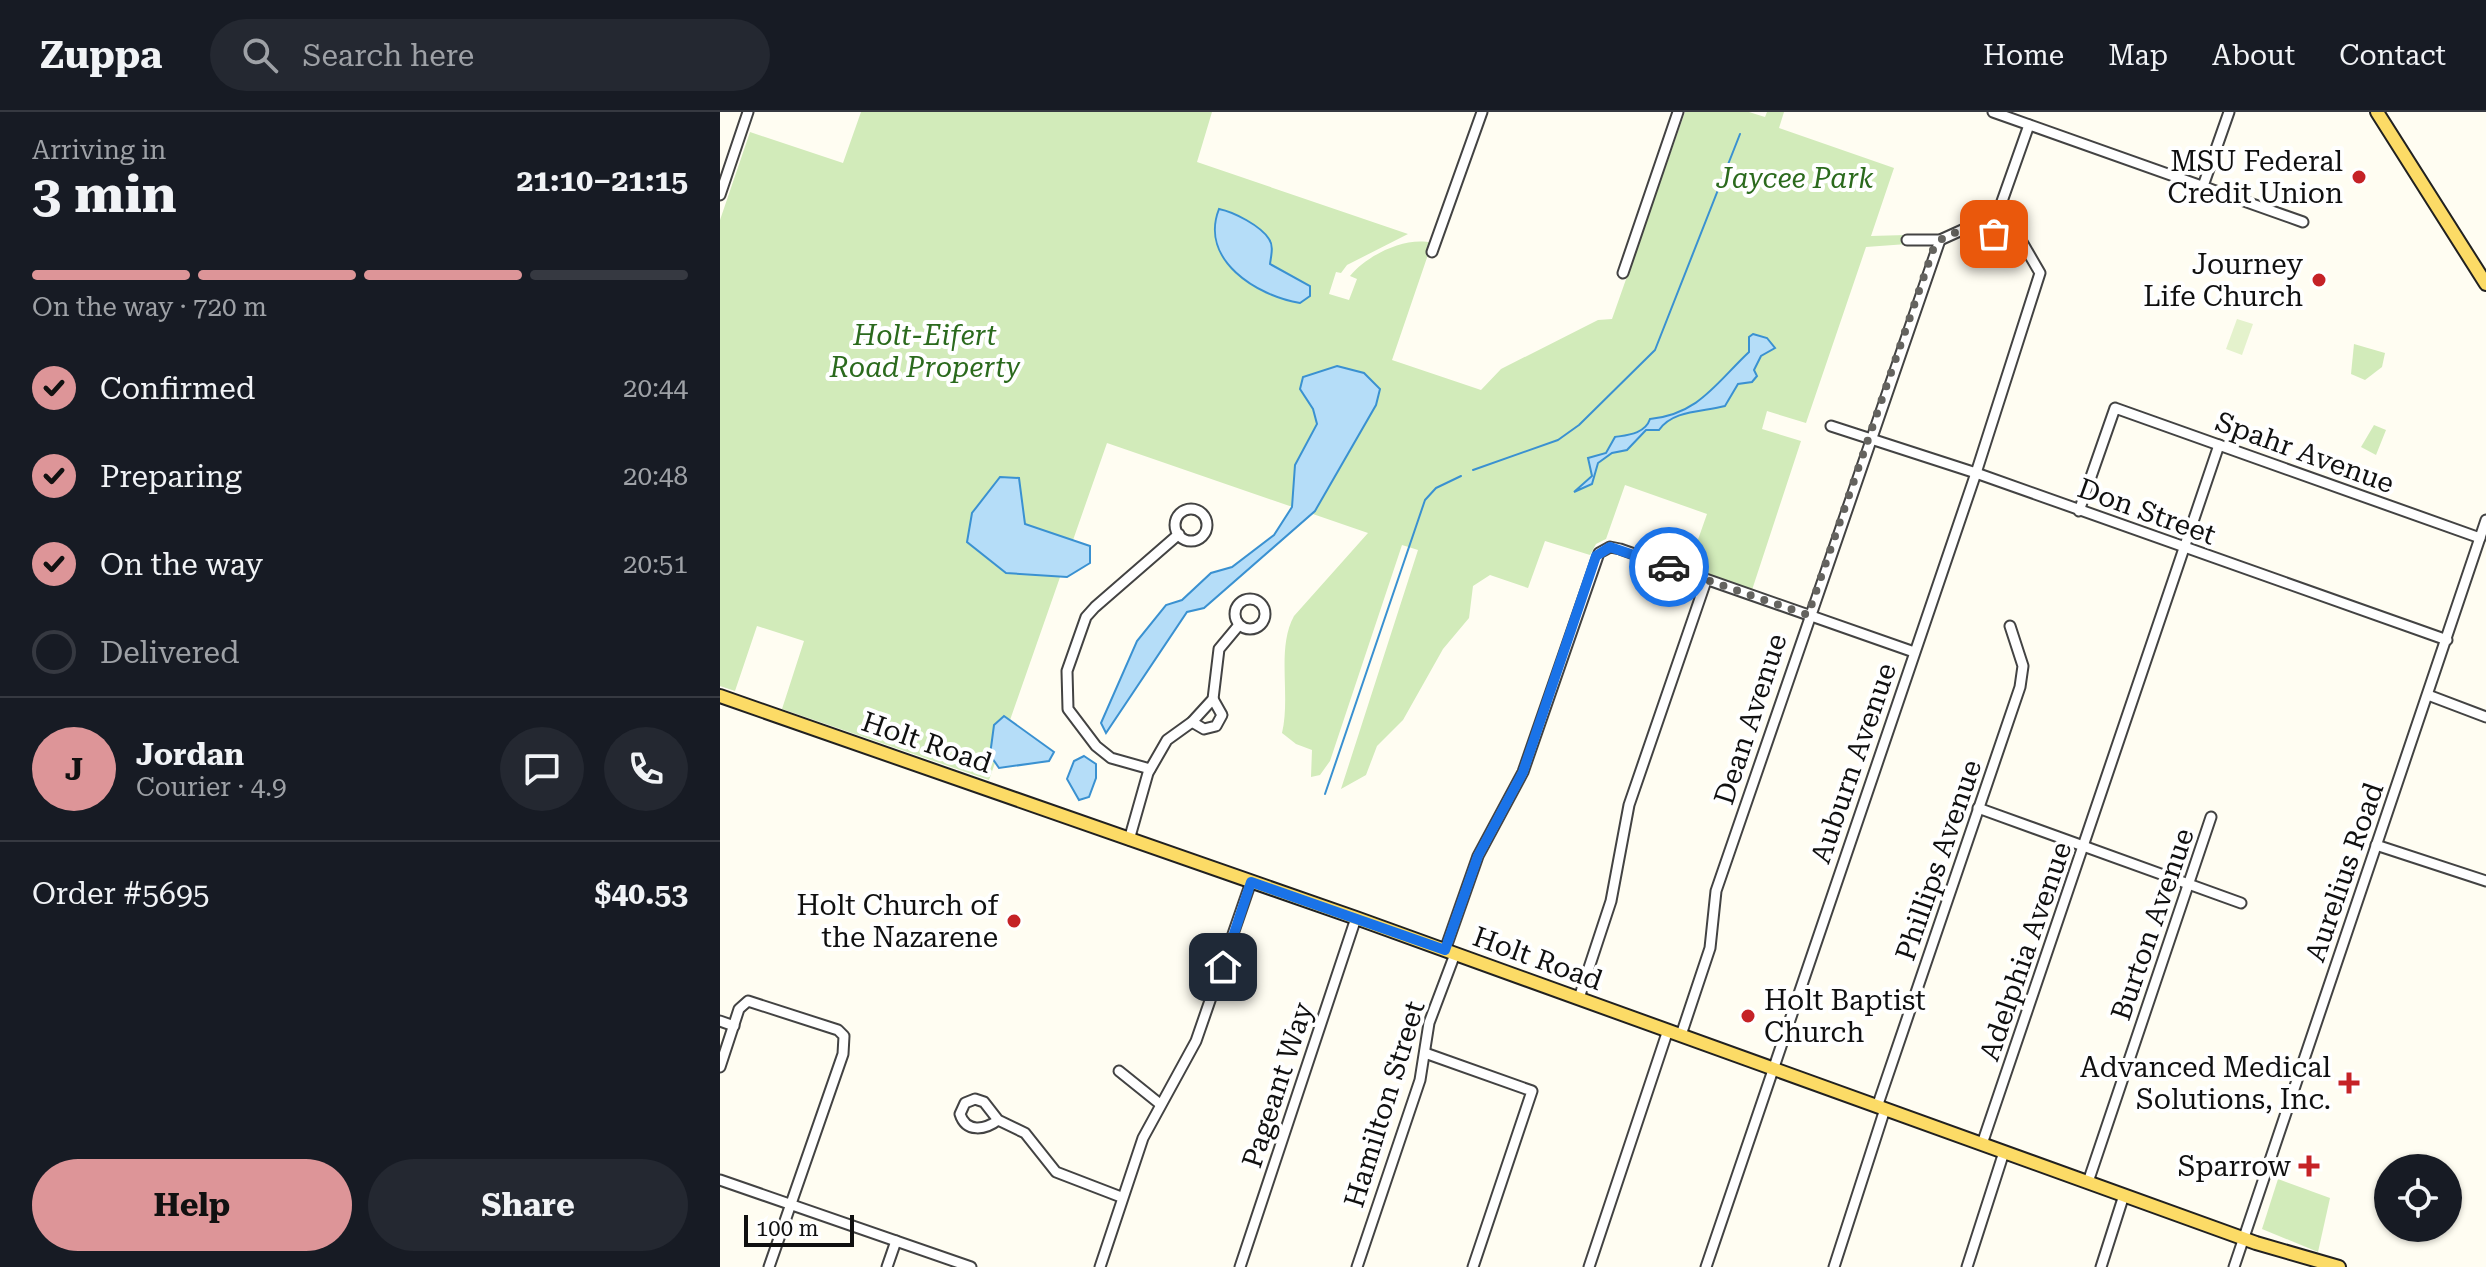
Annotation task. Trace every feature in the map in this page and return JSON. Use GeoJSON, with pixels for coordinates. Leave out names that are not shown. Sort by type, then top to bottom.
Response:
{"type":"FeatureCollection","features":[{"type":"Feature","properties":{"kind":"main road"},"geometry":{"type":"LineString","coordinates":[[2377,112],[2486,284]]}},
{"type":"Feature","properties":{"kind":"main road","name":"Holt Road"},"geometry":{"type":"LineString","coordinates":[[720,696],[1356,918],[2244,1238],[2339,1267]]}},
{"type":"Feature","properties":{"kind":"street"},"geometry":{"type":"LineString","coordinates":[[720,195],[748,112]]}},
{"type":"Feature","properties":{"kind":"street"},"geometry":{"type":"LineString","coordinates":[[1432,252],[1482,112]]}},
{"type":"Feature","properties":{"kind":"street"},"geometry":{"type":"LineString","coordinates":[[1623,273],[1678,112]]}},
{"type":"Feature","properties":{"kind":"street"},"geometry":{"type":"LineString","coordinates":[[1993,112],[2303,222]]}},
{"type":"Feature","properties":{"kind":"street"},"geometry":{"type":"LineString","coordinates":[[2203,186],[2229,112]]}},
{"type":"Feature","properties":{"kind":"street"},"geometry":{"type":"LineString","coordinates":[[1907,240],[1940,240],[1982,221],[2000,207],[2029,125]]}},
{"type":"Feature","properties":{"kind":"street"},"geometry":{"type":"LineString","coordinates":[[2000,207],[2022,242]]}},
{"type":"Feature","properties":{"kind":"street"},"geometry":{"type":"LineString","coordinates":[[1967,227],[2022,242]]}},
{"type":"Feature","properties":{"kind":"street","name":"Dean Avenue"},"geometry":{"type":"LineString","coordinates":[[1589,1267],[1674,1033],[1710,948],[1716,891],[1808,615],[1940,240]]}},
{"type":"Feature","properties":{"kind":"street","name":"Auburn Avenue"},"geometry":{"type":"LineString","coordinates":[[1706,1267],[1976,473],[2040,273],[2022,242]]}},
{"type":"Feature","properties":{"kind":"street","name":"Spahr Avenue"},"geometry":{"type":"LineString","coordinates":[[2079,511],[2115,408],[2480,538]]}},
{"type":"Feature","properties":{"kind":"street","name":"Don Street"},"geometry":{"type":"LineString","coordinates":[[1831,426],[1976,473],[2447,640]]}},
{"type":"Feature","properties":{"kind":"street"},"geometry":{"type":"LineString","coordinates":[[2186,549],[2219,445]]}},
{"type":"Feature","properties":{"kind":"street","name":"Aurelius Road"},"geometry":{"type":"LineString","coordinates":[[2234,1267],[2486,520]]}},
{"type":"Feature","properties":{"kind":"street"},"geometry":{"type":"LineString","coordinates":[[1150,769],[1111,758],[1096,746],[1068,709],[1067,671],[1086,617],[1179,534]]}},
{"type":"Feature","properties":{"kind":"street","name":"Hamilton Street"},"geometry":{"type":"LineString","coordinates":[[1357,1267],[1420,1080],[1429,1023],[1478,856],[1523,772],[1599,553],[1610,547],[1620,549],[1706,581]]}},
{"type":"Feature","properties":{"kind":"street","name":"Adelphia Avenue"},"geometry":{"type":"LineString","coordinates":[[1982,1144],[2186,549]]}},
{"type":"Feature","properties":{"kind":"street"},"geometry":{"type":"LineString","coordinates":[[1579,998],[1611,901],[1629,805],[1706,581],[1914,652]]}},
{"type":"Feature","properties":{"kind":"street"},"geometry":{"type":"LineString","coordinates":[[1129,840],[1150,769],[1167,740],[1192,722],[1213,699],[1219,649],[1239,625]]}},
{"type":"Feature","properties":{"kind":"street","name":"Phillips Avenue"},"geometry":{"type":"LineString","coordinates":[[1834,1267],[1881,1108],[2023,676],[2023,666],[2010,626]]}},
{"type":"Feature","properties":{"kind":"street"},"geometry":{"type":"LineString","coordinates":[[2428,695],[2486,717]]}},
{"type":"Feature","properties":{"kind":"street"},"geometry":{"type":"LineString","coordinates":[[1192,722],[1204,729],[1216,726],[1221,709],[1213,699]]}},
{"type":"Feature","properties":{"kind":"street"},"geometry":{"type":"LineString","coordinates":[[1978,808],[2241,903]]}},
{"type":"Feature","properties":{"kind":"street","name":"Burton Avenue"},"geometry":{"type":"LineString","coordinates":[[2088,1182],[2211,817]]}},
{"type":"Feature","properties":{"kind":"street"},"geometry":{"type":"LineString","coordinates":[[2376,845],[2486,881]]}},
{"type":"Feature","properties":{"kind":"street"},"geometry":{"type":"LineString","coordinates":[[1100,1267],[1121,1197],[1160,1104],[1196,1041],[1251,882]]}},
{"type":"Feature","properties":{"kind":"street","name":"Pageant Way"},"geometry":{"type":"LineString","coordinates":[[1240,1267],[1356,918]]}},
{"type":"Feature","properties":{"kind":"street"},"geometry":{"type":"LineString","coordinates":[[720,1067],[743,1005],[760,1002],[838,1030],[844,1036],[843,1054],[769,1267]]}},
{"type":"Feature","properties":{"kind":"street"},"geometry":{"type":"LineString","coordinates":[[720,1021],[734,1026]]}},
{"type":"Feature","properties":{"kind":"street"},"geometry":{"type":"LineString","coordinates":[[1425,1053],[1532,1091],[1473,1267]]}},
{"type":"Feature","properties":{"kind":"street"},"geometry":{"type":"LineString","coordinates":[[1119,1071],[1160,1104]]}},
{"type":"Feature","properties":{"kind":"street"},"geometry":{"type":"LineString","coordinates":[[998,1120],[1025,1133],[1056,1172],[1121,1197]]}},
{"type":"Feature","properties":{"kind":"street"},"geometry":{"type":"LineString","coordinates":[[1967,1267],[2004,1152]]}},
{"type":"Feature","properties":{"kind":"street"},"geometry":{"type":"LineString","coordinates":[[720,1180],[971,1267]]}},
{"type":"Feature","properties":{"kind":"street"},"geometry":{"type":"LineString","coordinates":[[2101,1267],[2124,1195]]}},
{"type":"Feature","properties":{"kind":"street"},"geometry":{"type":"LineString","coordinates":[[887,1267],[896,1241]]}},
{"type":"Feature","properties":{"kind":"green space","name":"Holt-Eifert Road Property"},"geometry":{"type":"Polygon","coordinates":[[[861,112],[1212,112],[1197,162],[1408,234],[1347,265],[1341,273],[1336,272],[1329,294],[1349,300],[1357,279],[1350,276],[1377,254],[1411,242],[1432,243],[1392,360],[1481,390],[1501,369],[1598,320],[1612,319],[1685,112],[1749,112],[1765,117],[1767,112],[1784,112],[1779,128],[1894,168],[1871,236],[1906,235],[1907,244],[1866,247],[1806,423],[1767,411],[1762,429],[1801,441],[1752,590],[1688,568],[1707,514],[1625,485],[1606,539],[1596,544],[1590,555],[1545,541],[1528,588],[1490,575],[1473,586],[1469,618],[1443,649],[1403,720],[1377,746],[1366,775],[1341,789],[1418,550],[1402,545],[1330,761],[1320,775],[1311,777],[1312,750],[1296,744],[1282,733],[1289,629],[1294,616],[1368,533],[1107,443],[989,780],[782,709],[804,641],[757,626],[735,691],[720,686],[720,220],[750,132],[843,163],[861,112]]]}},
{"type":"Feature","properties":{"kind":"green space"},"geometry":{"type":"Polygon","coordinates":[[[2237,319],[2253,324],[2242,355],[2226,349],[2237,319]]]}},
{"type":"Feature","properties":{"kind":"green space"},"geometry":{"type":"Polygon","coordinates":[[[2354,344],[2385,353],[2382,367],[2365,380],[2351,374],[2354,344]]]}},
{"type":"Feature","properties":{"kind":"green space"},"geometry":{"type":"Polygon","coordinates":[[[2374,425],[2386,430],[2376,455],[2361,447],[2374,425]]]}},
{"type":"Feature","properties":{"kind":"green space"},"geometry":{"type":"Polygon","coordinates":[[[2278,1179],[2330,1198],[2318,1252],[2262,1229],[2278,1179]]]}},
{"type":"Feature","properties":{"kind":"water"},"geometry":{"type":"Polygon","coordinates":[[[1219,209],[1260,229],[1271,245],[1270,264],[1310,286],[1310,296],[1300,303],[1283,299],[1250,284],[1236,272],[1217,244],[1215,227],[1219,209]]]}},
{"type":"Feature","properties":{"kind":"water"},"geometry":{"type":"Polygon","coordinates":[[[1753,334],[1767,338],[1775,348],[1761,356],[1754,370],[1757,376],[1752,382],[1738,384],[1725,406],[1680,415],[1659,430],[1646,430],[1627,450],[1612,453],[1598,463],[1592,484],[1574,492],[1592,476],[1588,458],[1606,453],[1615,437],[1640,431],[1650,419],[1682,411],[1706,395],[1749,352],[1749,337],[1753,334]]]}},
{"type":"Feature","properties":{"kind":"water"},"geometry":{"type":"Polygon","coordinates":[[[1337,366],[1364,373],[1380,389],[1376,405],[1315,511],[1204,608],[1187,612],[1106,733],[1101,723],[1137,641],[1166,605],[1182,600],[1211,573],[1232,567],[1274,535],[1292,507],[1295,465],[1317,424],[1313,409],[1300,389],[1303,377],[1337,366]]]}},
{"type":"Feature","properties":{"kind":"water"},"geometry":{"type":"Polygon","coordinates":[[[1000,477],[1019,478],[1025,524],[1090,546],[1090,563],[1067,577],[1006,573],[967,542],[972,513],[1000,477]]]}},
{"type":"Feature","properties":{"kind":"water"},"geometry":{"type":"Polygon","coordinates":[[[1004,716],[1054,752],[1049,761],[999,768],[990,755],[994,725],[1004,716]]]}},
{"type":"Feature","properties":{"kind":"water"},"geometry":{"type":"Polygon","coordinates":[[[1084,756],[1096,764],[1096,778],[1089,797],[1079,800],[1067,779],[1074,761],[1084,756]]]}},
{"type":"Feature","properties":{"kind":"waterway"},"geometry":{"type":"LineString","coordinates":[[1473,470],[1558,440],[1579,425],[1655,350],[1740,134]]}},
{"type":"Feature","properties":{"kind":"waterway"},"geometry":{"type":"LineString","coordinates":[[1325,794],[1425,500],[1436,488],[1461,476]]}},
{"type":"Feature","properties":{"kind":"way so far"},"geometry":{"type":"LineString","coordinates":[[1669,567],[1808,615],[1933,250],[1940,240],[1967,227],[1994,234]]}},
{"type":"Feature","properties":{"kind":"place","name":"MSU Federal Credit Union"},"geometry":{"type":"Point","coordinates":[2359,177]}},
{"type":"Feature","properties":{"kind":"place","name":"Journey Life Church"},"geometry":{"type":"Point","coordinates":[2319,280]}},
{"type":"Feature","properties":{"kind":"place","name":"Holt Church of the Nazarene"},"geometry":{"type":"Point","coordinates":[1014,921]}},
{"type":"Feature","properties":{"kind":"place","name":"Holt Baptist Church"},"geometry":{"type":"Point","coordinates":[1748,1016]}},
{"type":"Feature","properties":{"kind":"place","name":"Advanced Medical Solutions, Inc."},"geometry":{"type":"Point","coordinates":[2349,1083]}},
{"type":"Feature","properties":{"kind":"place","name":"Sparrow"},"geometry":{"type":"Point","coordinates":[2309,1166]}},
{"type":"Feature","properties":{"kind":"route"},"geometry":{"type":"LineString","coordinates":[[1223,967],[1251,882],[1445,950],[1478,856],[1523,772],[1596,556],[1610,547],[1669,567]]}},
{"type":"Feature","properties":{"kind":"park label","name":"Jaycee Park"},"geometry":{"type":"Point","coordinates":[1795,178]}}]}
